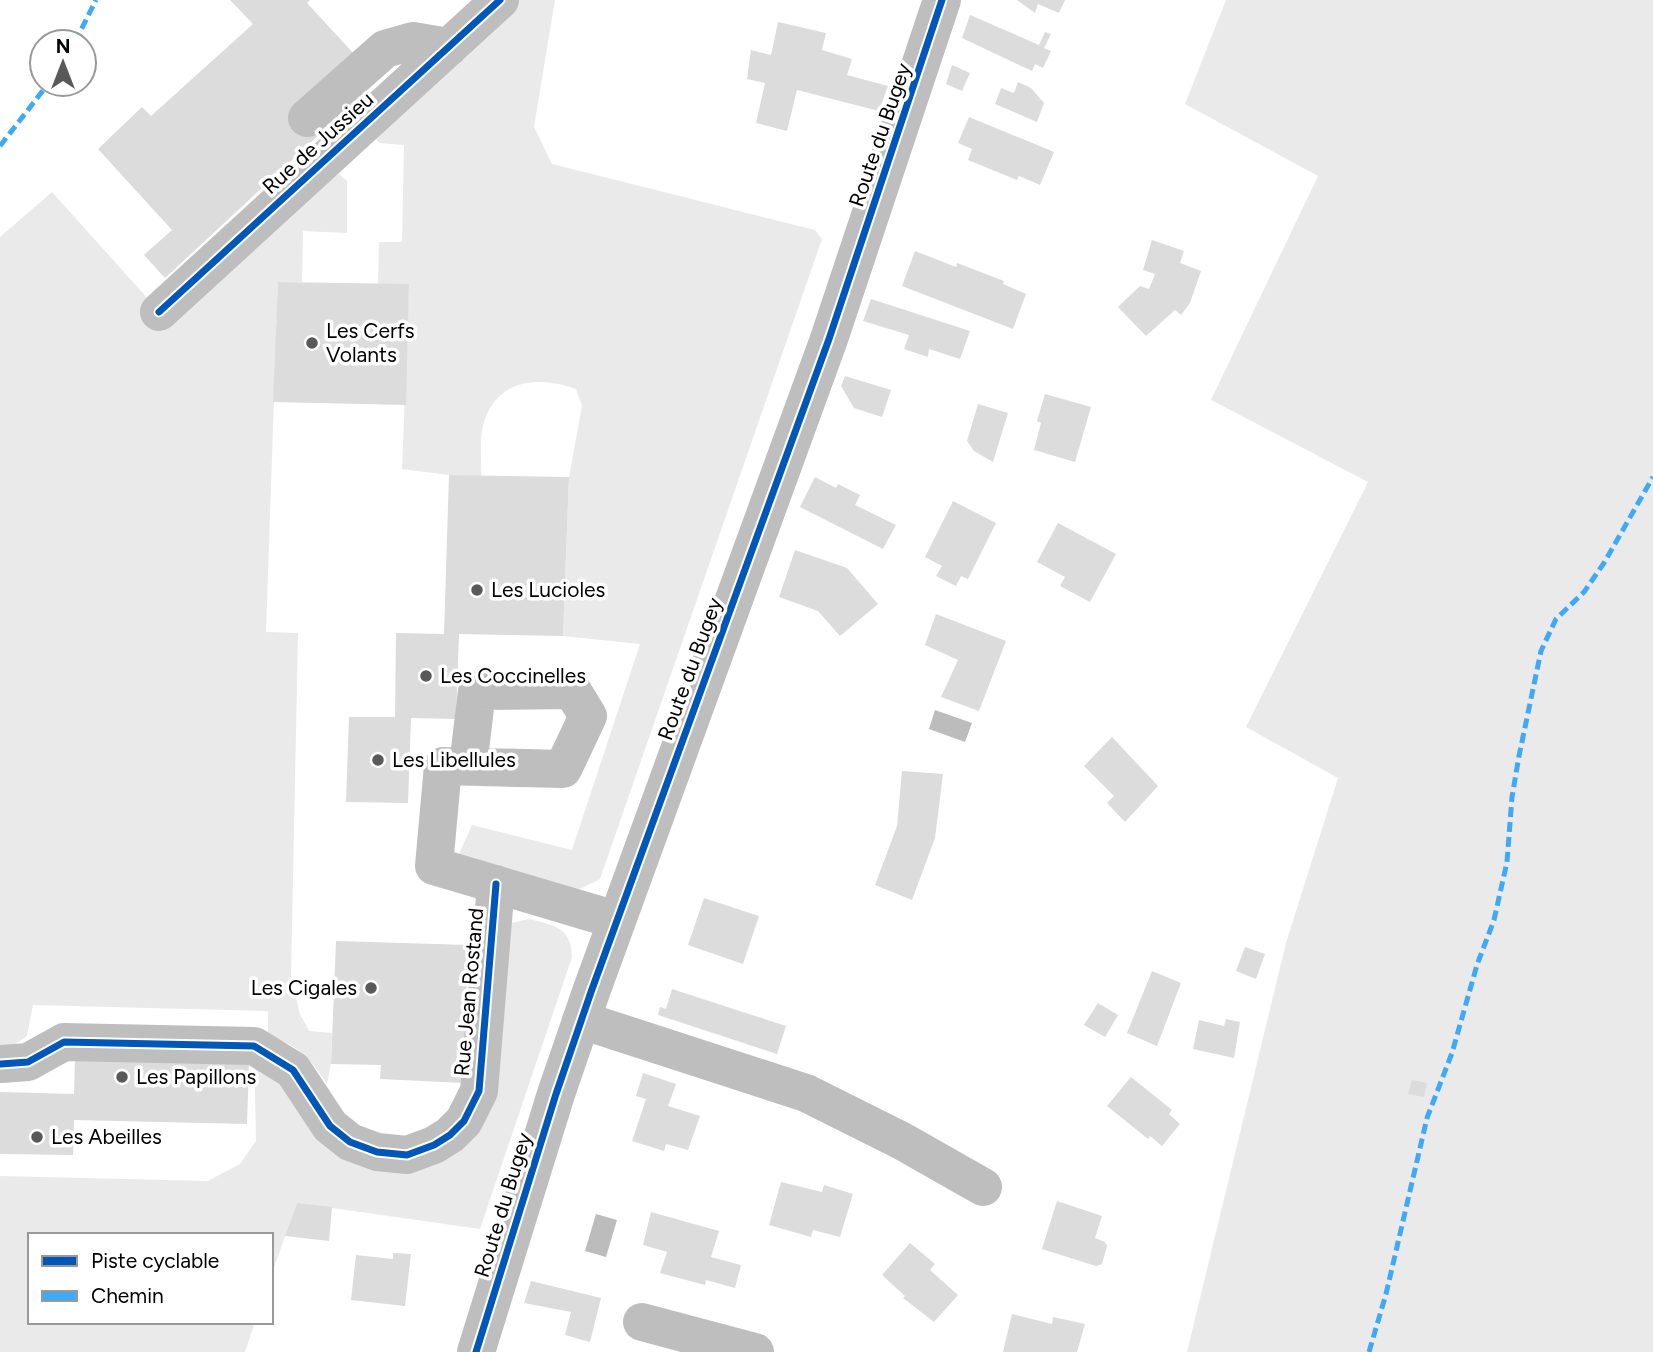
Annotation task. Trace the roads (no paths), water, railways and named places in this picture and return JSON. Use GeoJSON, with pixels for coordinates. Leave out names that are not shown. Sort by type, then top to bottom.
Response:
{"type":"FeatureCollection","features":[{"type":"Feature","properties":{"kind":"street","name":"Rue de Jussieu"},"geometry":{"type":"LineString","coordinates":[[159,312],[500,0]]}},
{"type":"Feature","properties":{"kind":"street","name":"Route du Bugey"},"geometry":{"type":"LineString","coordinates":[[476,1352],[581,1020],[829,339],[943,0]]}},
{"type":"Feature","properties":{"kind":"street"},"geometry":{"type":"LineString","coordinates":[[307,118],[385,49],[413,41],[449,47]]}},
{"type":"Feature","properties":{"kind":"street","name":"Rue Jean Rostand"},"geometry":{"type":"LineString","coordinates":[[468,766],[443,766],[434,866],[616,920]]}},
{"type":"Feature","properties":{"kind":"street","name":"Rue Jean Rostand"},"geometry":{"type":"LineString","coordinates":[[1,1064],[28,1062],[64,1042],[254,1045],[293,1070],[330,1126],[350,1142],[377,1152],[407,1155],[434,1145],[450,1135],[464,1121],[479,1091],[496,884]]}},
{"type":"Feature","properties":{"kind":"street"},"geometry":{"type":"LineString","coordinates":[[581,1020],[806,1093],[902,1141],[983,1187]]}},
{"type":"Feature","properties":{"kind":"street"},"geometry":{"type":"LineString","coordinates":[[642,1322],[755,1352]]}},
{"type":"Feature","properties":{"kind":"place","name":"Les Cerfs Volants"},"geometry":{"type":"Point","coordinates":[312,343]}},
{"type":"Feature","properties":{"kind":"place","name":"Les Lucioles"},"geometry":{"type":"Point","coordinates":[477,590]}},
{"type":"Feature","properties":{"kind":"place","name":"Les Coccinelles"},"geometry":{"type":"Point","coordinates":[426,676]}},
{"type":"Feature","properties":{"kind":"place","name":"Les Libellules"},"geometry":{"type":"Point","coordinates":[378,760]}},
{"type":"Feature","properties":{"kind":"place","name":"Les Cigales"},"geometry":{"type":"Point","coordinates":[371,988]}},
{"type":"Feature","properties":{"kind":"place","name":"Les Papillons"},"geometry":{"type":"Point","coordinates":[122,1077]}},
{"type":"Feature","properties":{"kind":"place","name":"Les Abeilles"},"geometry":{"type":"Point","coordinates":[37,1137]}}]}
